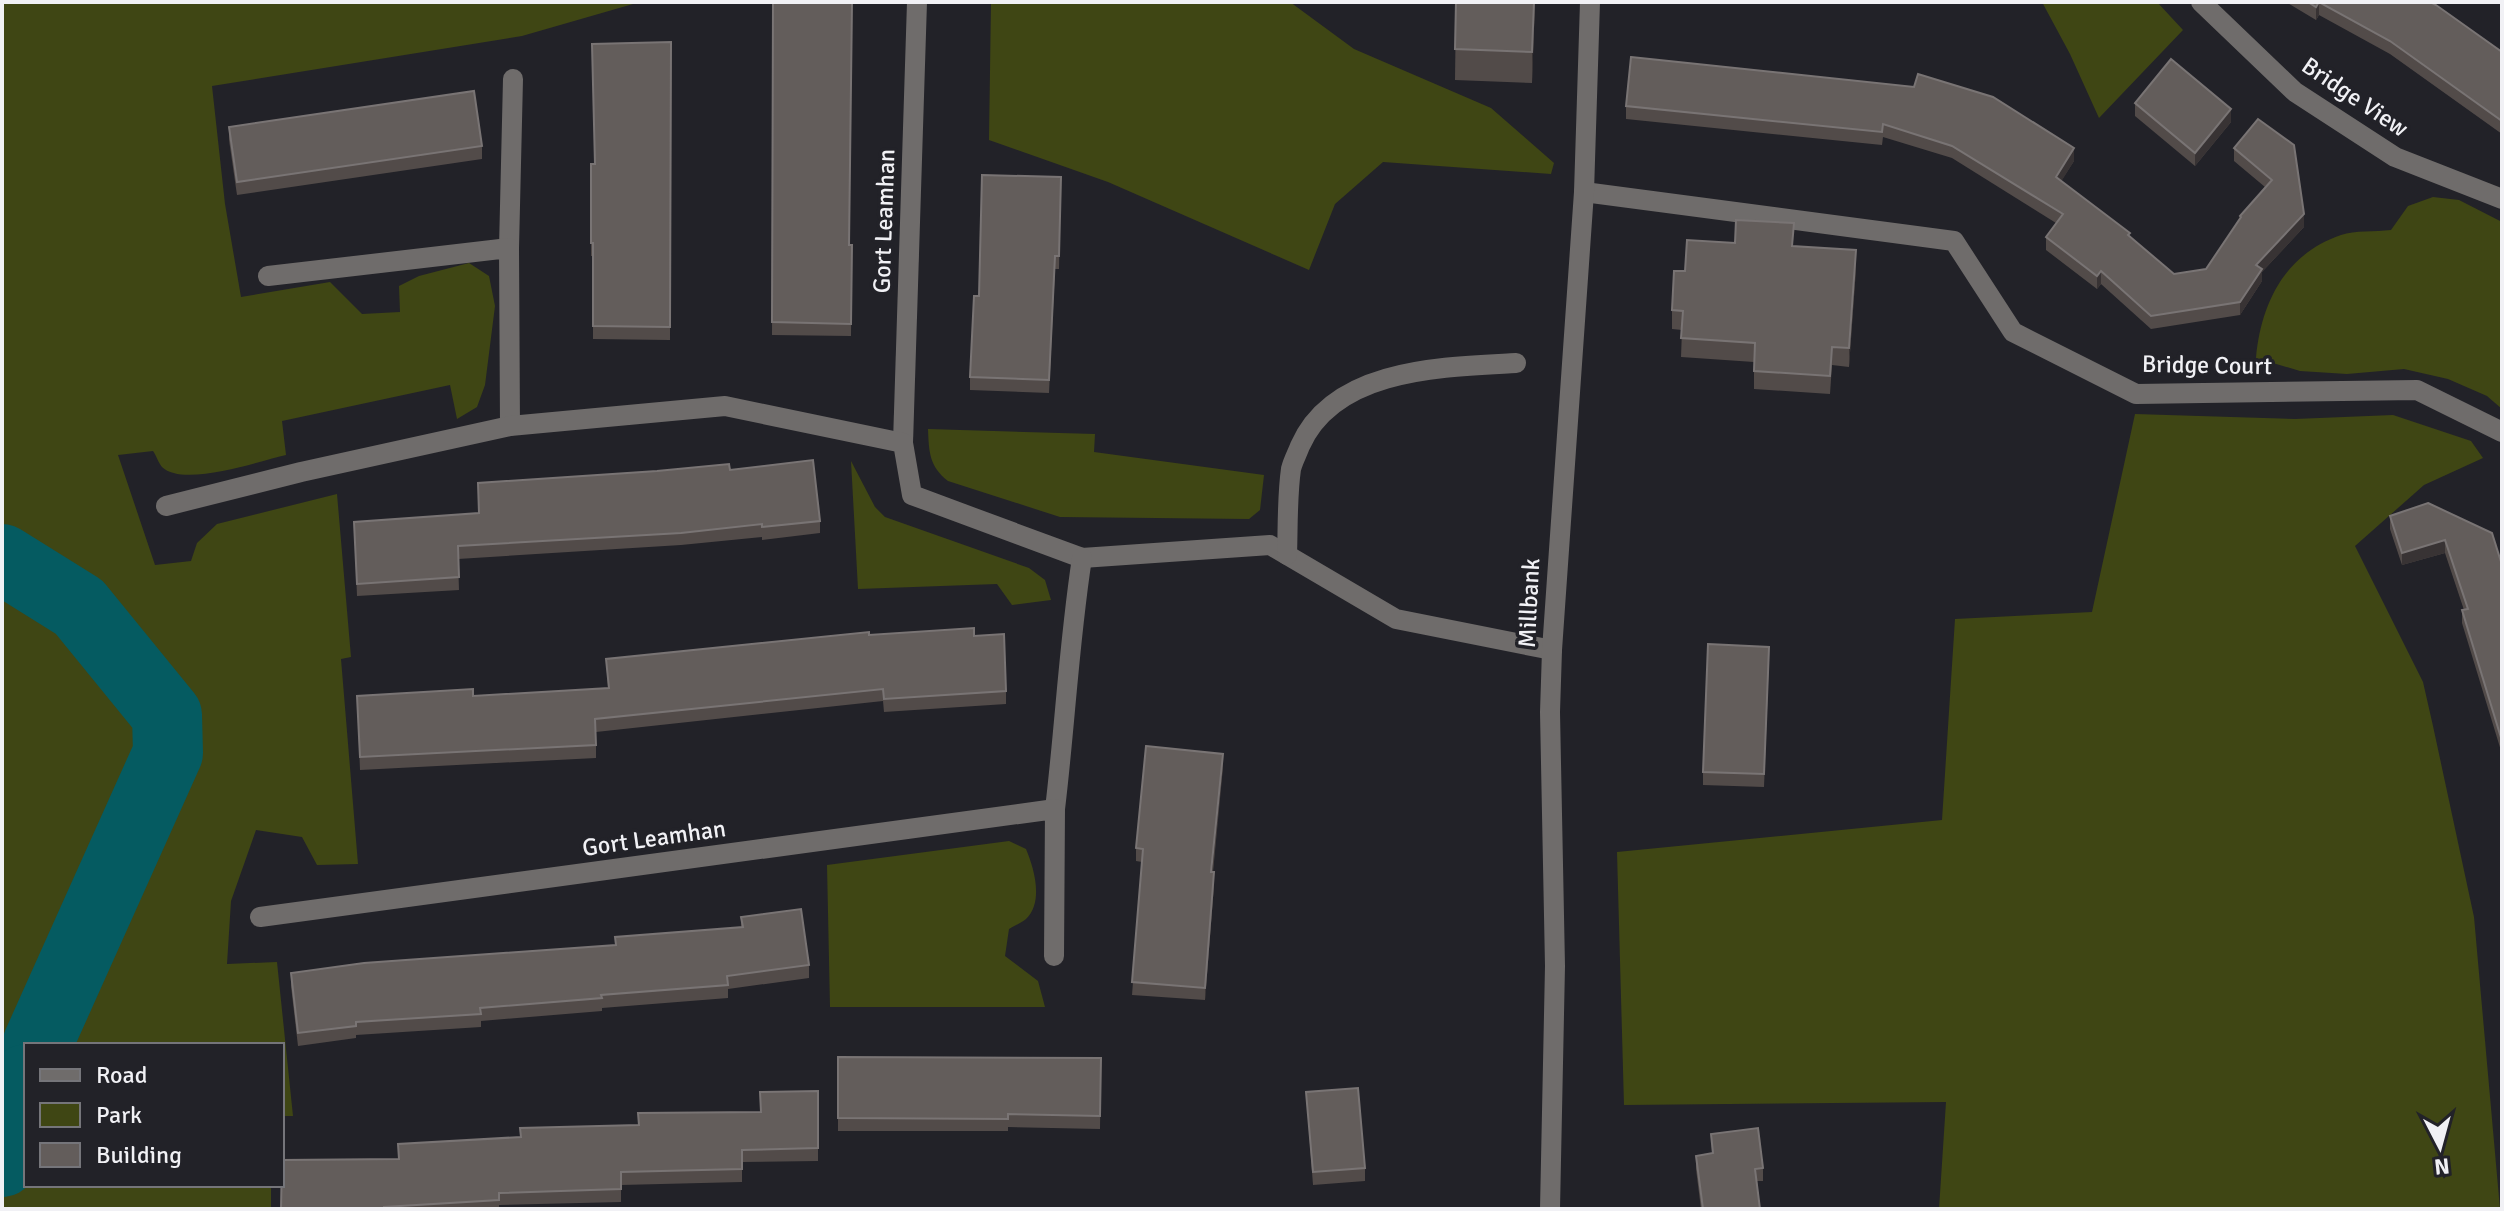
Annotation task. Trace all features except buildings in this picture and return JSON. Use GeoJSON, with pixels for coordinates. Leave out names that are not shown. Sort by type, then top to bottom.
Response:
{"type":"FeatureCollection","features":[{"type":"Feature","properties":{"kind":"street","name":"Gort Leamhan"},"geometry":{"type":"LineString","coordinates":[[917,2],[903,443],[912,495],[1082,558],[1270,545],[1396,619],[1552,650]]}},
{"type":"Feature","properties":{"kind":"street","name":"Millbank"},"geometry":{"type":"LineString","coordinates":[[1550,1209],[1555,966],[1552,650],[1584,192],[1590,2]]}},
{"type":"Feature","properties":{"kind":"street","name":"Bridge View"},"geometry":{"type":"LineString","coordinates":[[2201,2],[2295,92],[2395,157],[2502,199]]}},
{"type":"Feature","properties":{"kind":"street"},"geometry":{"type":"LineString","coordinates":[[510,426],[509,248],[513,79]]}},
{"type":"Feature","properties":{"kind":"street","name":"Bridge Court"},"geometry":{"type":"LineString","coordinates":[[1584,192],[1954,241],[2013,332],[2136,394],[2417,390],[2502,432]]}},
{"type":"Feature","properties":{"kind":"street"},"geometry":{"type":"LineString","coordinates":[[268,276],[509,248]]}},
{"type":"Feature","properties":{"kind":"street"},"geometry":{"type":"LineString","coordinates":[[1287,555],[1292,467],[1308,429],[1336,400],[1378,382],[1444,367],[1516,363]]}},
{"type":"Feature","properties":{"kind":"street"},"geometry":{"type":"LineString","coordinates":[[166,506],[301,472],[510,426],[725,406],[903,443]]}},
{"type":"Feature","properties":{"kind":"street"},"geometry":{"type":"LineString","coordinates":[[1054,956],[1055,809],[1065,724],[1070,632],[1082,558]]}},
{"type":"Feature","properties":{"kind":"street","name":"Gort Leamhan"},"geometry":{"type":"LineString","coordinates":[[260,917],[1055,809]]}},
{"type":"Feature","properties":{"kind":"green space"},"geometry":{"type":"Polygon","coordinates":[[[2,2],[640,2],[522,36],[212,86],[225,204],[241,297],[330,282],[362,314],[400,312],[399,286],[419,276],[469,263],[489,276],[495,306],[485,385],[477,407],[457,419],[450,385],[282,421],[286,455],[222,471],[187,475],[173,473],[162,467],[153,451],[118,455],[155,565],[191,561],[197,543],[217,524],[337,494],[351,657],[341,659],[358,864],[317,865],[302,837],[256,830],[231,901],[227,964],[277,962],[293,1116],[284,1116],[284,1043],[24,1043],[24,1187],[271,1187],[271,1209],[2,1209],[2,2]]]}},
{"type":"Feature","properties":{"kind":"green space"},"geometry":{"type":"Polygon","coordinates":[[[991,2],[1290,2],[1354,49],[1491,108],[1554,163],[1551,174],[1383,162],[1335,204],[1309,270],[1108,182],[989,140],[991,2]]]}},
{"type":"Feature","properties":{"kind":"green space"},"geometry":{"type":"Polygon","coordinates":[[[2042,2],[2157,2],[2183,30],[2099,118],[2042,2]]]}},
{"type":"Feature","properties":{"kind":"green space"},"geometry":{"type":"Polygon","coordinates":[[[2433,197],[2459,200],[2502,222],[2502,409],[2487,396],[2448,379],[2404,369],[2347,374],[2300,371],[2256,358],[2270,300],[2279,283],[2305,254],[2321,243],[2347,233],[2391,230],[2408,206],[2433,197]]]}},
{"type":"Feature","properties":{"kind":"green space"},"geometry":{"type":"Polygon","coordinates":[[[2135,414],[2295,419],[2393,415],[2471,441],[2483,458],[2424,485],[2355,546],[2423,682],[2433,726],[2474,917],[2500,1209],[1939,1209],[1946,1102],[1624,1105],[1617,852],[1942,820],[1955,619],[2092,612],[2135,414]]]}},
{"type":"Feature","properties":{"kind":"green space"},"geometry":{"type":"Polygon","coordinates":[[[928,429],[1095,434],[1094,452],[1264,475],[1260,510],[1249,519],[1060,517],[948,481],[931,458],[928,429]]]}},
{"type":"Feature","properties":{"kind":"green space"},"geometry":{"type":"Polygon","coordinates":[[[851,461],[875,507],[885,517],[1029,568],[1045,580],[1051,600],[1012,605],[997,584],[858,589],[851,461]]]}},
{"type":"Feature","properties":{"kind":"green space"},"geometry":{"type":"Polygon","coordinates":[[[1009,841],[1026,849],[1036,894],[1035,904],[1026,919],[1009,929],[1005,956],[1038,981],[1045,1007],[830,1007],[827,865],[1009,841]]]}},
{"type":"Feature","properties":{"kind":"waterway"},"geometry":{"type":"LineString","coordinates":[[2,559],[79,607],[167,715],[168,753],[38,1043]]}},
{"type":"Feature","properties":{"kind":"waterway"},"geometry":{"type":"LineString","coordinates":[[2,1162],[24,1086]]}}]}
